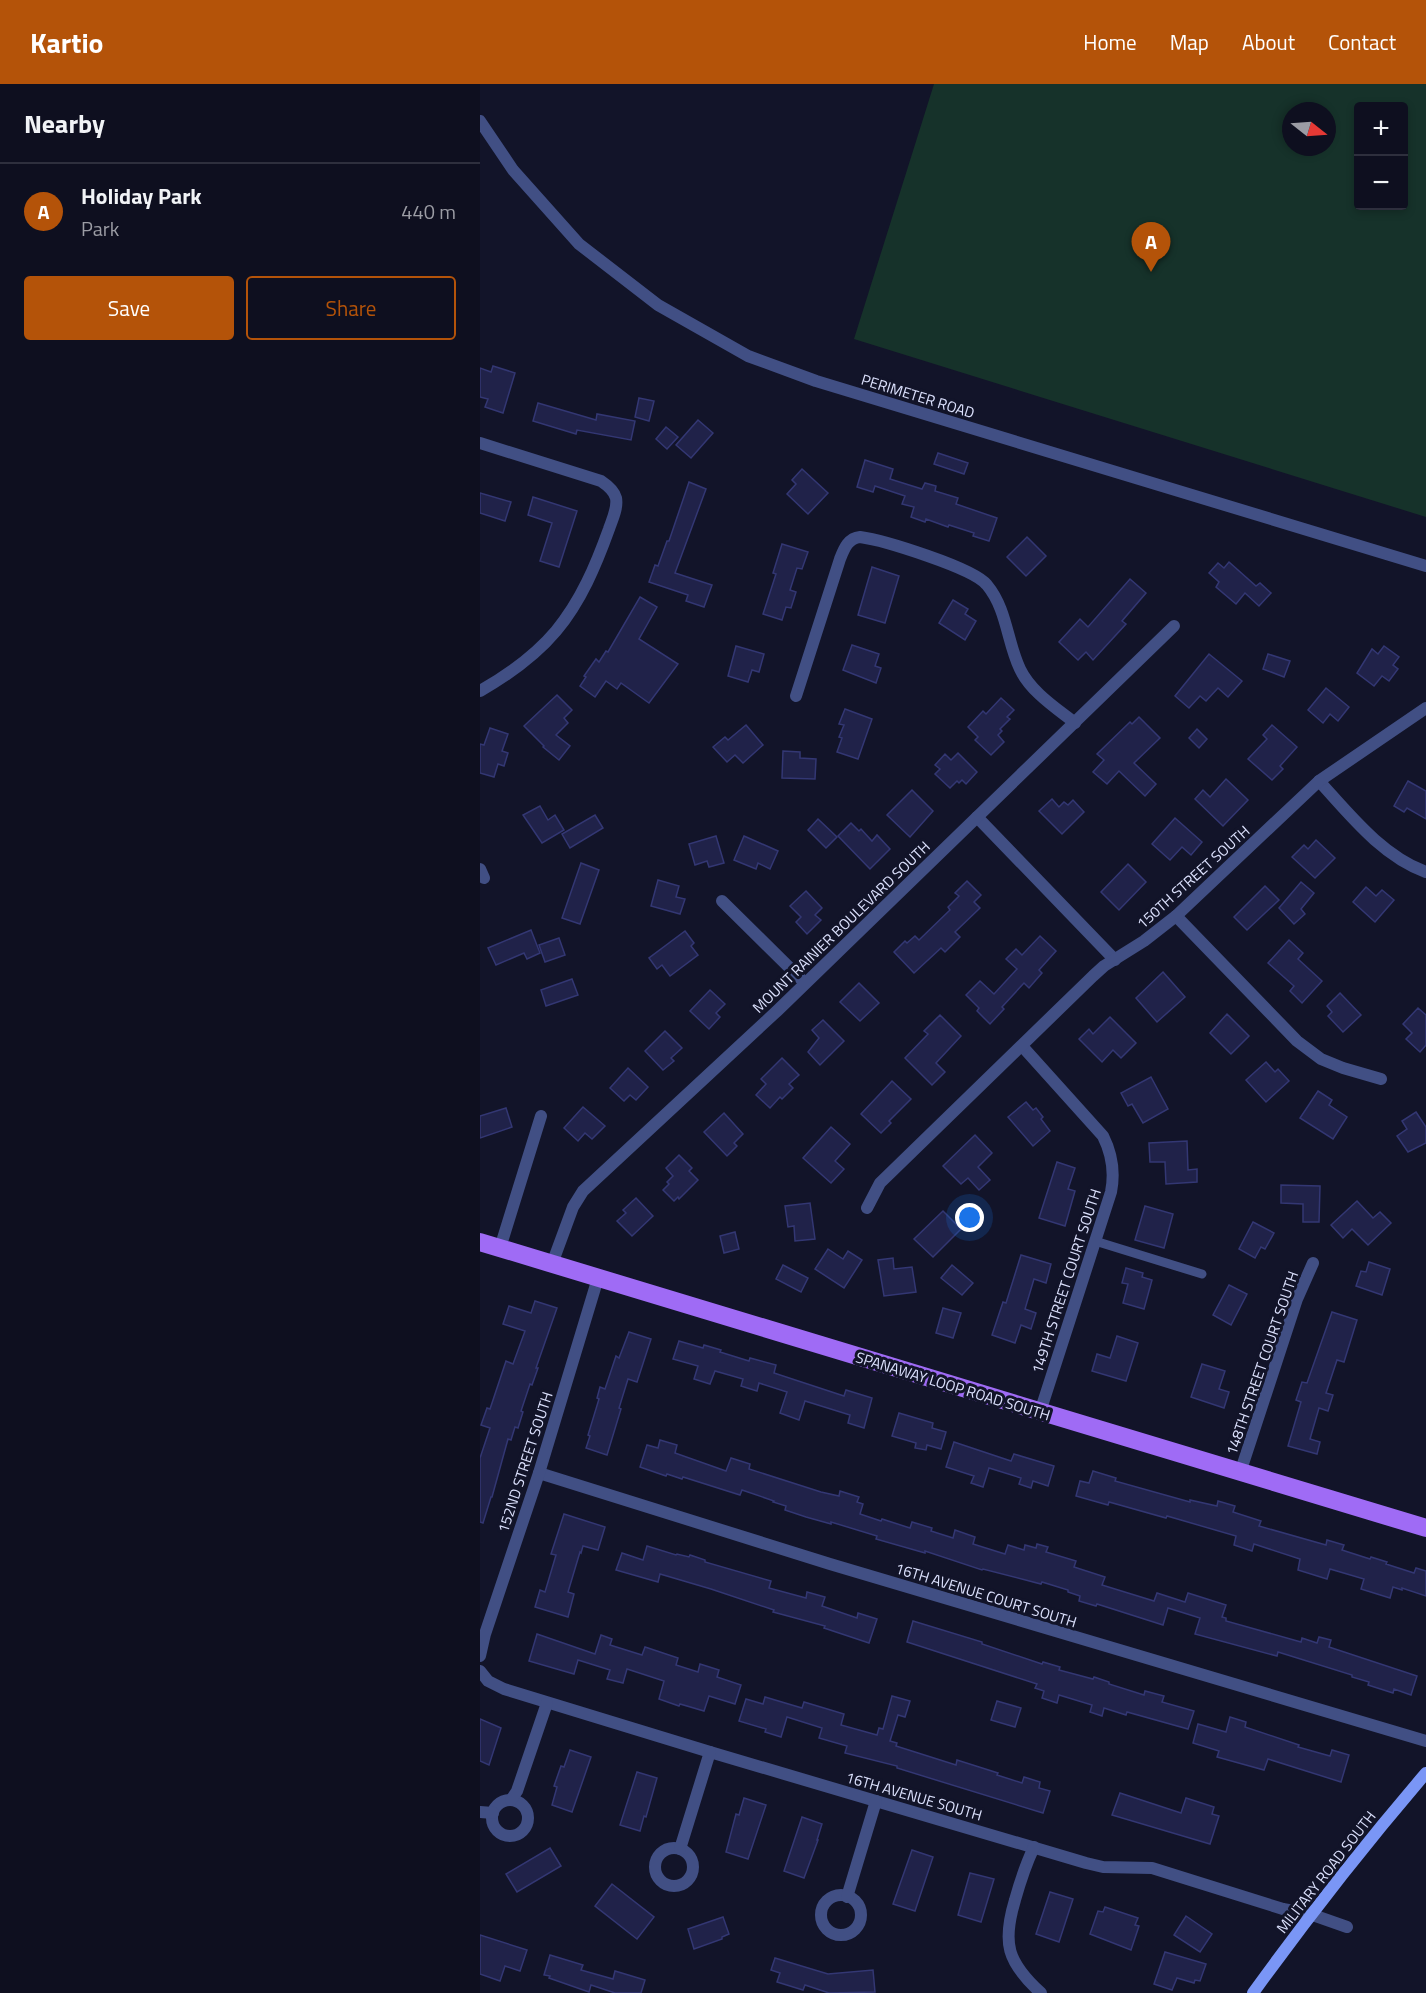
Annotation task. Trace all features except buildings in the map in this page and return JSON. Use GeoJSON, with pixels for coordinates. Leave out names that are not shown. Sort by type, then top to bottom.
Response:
{"type":"FeatureCollection","features":[{"type":"Feature","properties":{"kind":"main road","name":"SPANAWAY LOOP ROAD SOUTH"},"geometry":{"type":"LineString","coordinates":[[480,1242],[1426,1528]]}},
{"type":"Feature","properties":{"kind":"main road","name":"MILITARY ROAD SOUTH"},"geometry":{"type":"LineString","coordinates":[[1253,1993],[1310,1914],[1368,1840],[1426,1773]]}},
{"type":"Feature","properties":{"kind":"street","name":"PERIMETER ROAD"},"geometry":{"type":"LineString","coordinates":[[480,121],[513,170],[579,243],[658,305],[748,356],[816,381],[1426,566]]}},
{"type":"Feature","properties":{"kind":"street"},"geometry":{"type":"LineString","coordinates":[[480,443],[601,481],[609,486],[616,498],[615,510],[597,563],[572,609],[556,631],[528,658],[508,675],[480,691]]}},
{"type":"Feature","properties":{"kind":"street"},"geometry":{"type":"LineString","coordinates":[[796,696],[840,559],[850,541],[854,538],[867,538],[948,564],[976,575],[986,583],[1000,606],[1021,671],[1031,686],[1076,723]]}},
{"type":"Feature","properties":{"kind":"street","name":"MOUNT RAINIER BOULEVARD SOUTH"},"geometry":{"type":"LineString","coordinates":[[552,1264],[573,1207],[583,1191],[806,983],[1174,626]]}},
{"type":"Feature","properties":{"kind":"street","name":"150TH STREET SOUTH"},"geometry":{"type":"LineString","coordinates":[[867,1208],[880,1183],[1093,976],[1176,916],[1319,781],[1426,708]]}},
{"type":"Feature","properties":{"kind":"street"},"geometry":{"type":"LineString","coordinates":[[1319,781],[1376,840],[1413,867],[1426,872]]}},
{"type":"Feature","properties":{"kind":"street"},"geometry":{"type":"LineString","coordinates":[[977,818],[1115,960]]}},
{"type":"Feature","properties":{"kind":"street"},"geometry":{"type":"LineString","coordinates":[[722,901],[806,983]]}},
{"type":"Feature","properties":{"kind":"street"},"geometry":{"type":"LineString","coordinates":[[1176,916],[1297,1041],[1321,1059],[1381,1079]]}},
{"type":"Feature","properties":{"kind":"street","name":"149TH STREET COURT SOUTH"},"geometry":{"type":"LineString","coordinates":[[1022,1046],[1103,1136],[1109,1147],[1113,1173],[1113,1183],[1040,1412]]}},
{"type":"Feature","properties":{"kind":"street"},"geometry":{"type":"LineString","coordinates":[[500,1248],[541,1116]]}},
{"type":"Feature","properties":{"kind":"street","name":"148TH STREET COURT SOUTH"},"geometry":{"type":"LineString","coordinates":[[1239,1473],[1297,1299],[1313,1263]]}},
{"type":"Feature","properties":{"kind":"street","name":"152ND STREET SOUTH"},"geometry":{"type":"LineString","coordinates":[[480,1656],[484,1634],[539,1473],[598,1278]]}},
{"type":"Feature","properties":{"kind":"street","name":"16TH AVENUE COURT SOUTH"},"geometry":{"type":"LineString","coordinates":[[539,1473],[853,1571],[1426,1741]]}},
{"type":"Feature","properties":{"kind":"street","name":"16TH AVENUE SOUTH"},"geometry":{"type":"LineString","coordinates":[[480,1671],[492,1684],[710,1752],[1102,1867],[1152,1868],[1347,1927]]}},
{"type":"Feature","properties":{"kind":"street"},"geometry":{"type":"LineString","coordinates":[[511,1800],[517,1791],[547,1703]]}},
{"type":"Feature","properties":{"kind":"street"},"geometry":{"type":"LineString","coordinates":[[680,1849],[710,1752]]}},
{"type":"Feature","properties":{"kind":"street"},"geometry":{"type":"LineString","coordinates":[[511,1800],[520,1802],[528,1812],[527,1825],[519,1834],[506,1836],[501,1833],[486,1813],[502,1802],[511,1800]]}},
{"type":"Feature","properties":{"kind":"street"},"geometry":{"type":"LineString","coordinates":[[847,1897],[876,1801]]}},
{"type":"Feature","properties":{"kind":"street"},"geometry":{"type":"LineString","coordinates":[[1034,1847],[1023,1872],[1008,1925],[1008,1940],[1016,1964],[1027,1980],[1041,1993]]}},
{"type":"Feature","properties":{"kind":"lane"},"geometry":{"type":"LineString","coordinates":[[1095,1241],[1202,1274]]}},
{"type":"Feature","properties":{"kind":"green space"},"geometry":{"type":"Polygon","coordinates":[[[934,84],[1426,84],[1426,517],[854,339],[934,84]]]}},
{"type":"Feature","properties":{"kind":"place","name":"Holiday Park"},"geometry":{"type":"Point","coordinates":[1151,272]}}]}
